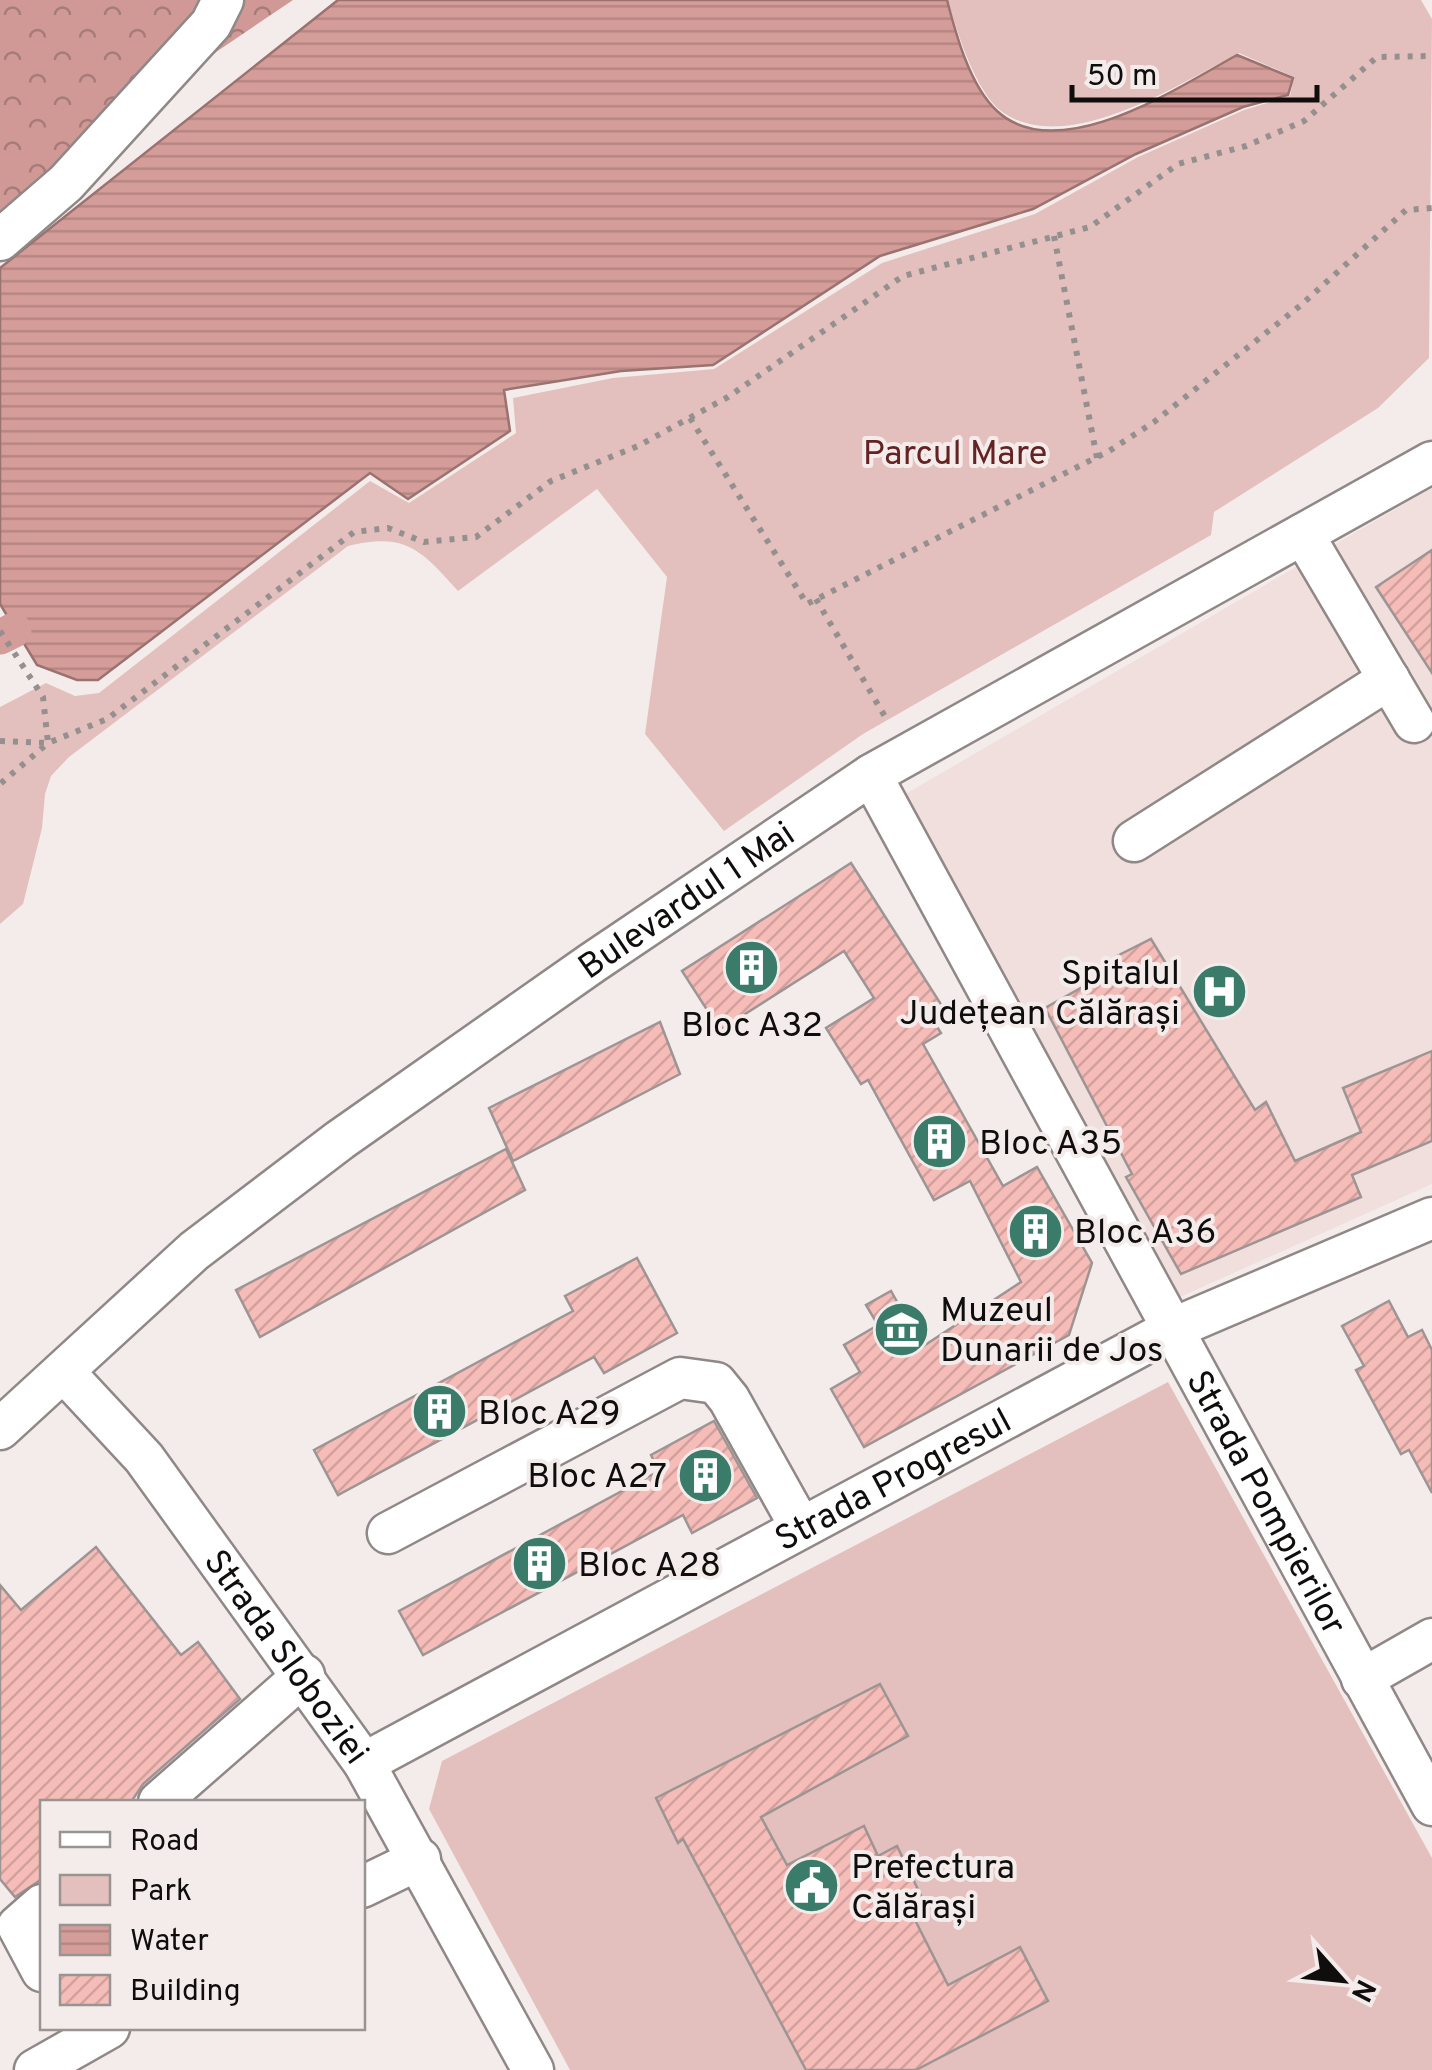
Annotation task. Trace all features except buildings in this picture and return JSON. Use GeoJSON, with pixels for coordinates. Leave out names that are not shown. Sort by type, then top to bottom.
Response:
{"type":"FeatureCollection","features":[{"type":"Feature","properties":{"kind":"street"},"geometry":{"type":"LineString","coordinates":[[0,240],[79,169],[211,24],[223,0]]}},
{"type":"Feature","properties":{"kind":"street","name":"Bulevardul 1 Mai"},"geometry":{"type":"LineString","coordinates":[[0,1429],[194,1251],[340,1140],[871,775],[1432,462]]}},
{"type":"Feature","properties":{"kind":"street"},"geometry":{"type":"LineString","coordinates":[[1303,534],[1414,722]]}},
{"type":"Feature","properties":{"kind":"street"},"geometry":{"type":"LineString","coordinates":[[1134,841],[1389,679]]}},
{"type":"Feature","properties":{"kind":"street","name":"Strada Pompierilor"},"geometry":{"type":"LineString","coordinates":[[871,775],[1432,1805]]}},
{"type":"Feature","properties":{"kind":"street","name":"Strada Progresul"},"geometry":{"type":"LineString","coordinates":[[364,1764],[1174,1328],[1432,1218]]}},
{"type":"Feature","properties":{"kind":"street","name":"Strada Sloboziei"},"geometry":{"type":"LineString","coordinates":[[64,1372],[144,1458],[304,1675],[364,1764],[420,1859],[533,2070]]}},
{"type":"Feature","properties":{"kind":"street"},"geometry":{"type":"LineString","coordinates":[[388,1533],[660,1384],[690,1378],[716,1383],[730,1400],[800,1526]]}},
{"type":"Feature","properties":{"kind":"street"},"geometry":{"type":"LineString","coordinates":[[1362,1679],[1432,1639]]}},
{"type":"Feature","properties":{"kind":"street"},"geometry":{"type":"LineString","coordinates":[[161,1800],[304,1675]]}},
{"type":"Feature","properties":{"kind":"street"},"geometry":{"type":"LineString","coordinates":[[365,1886],[420,1859]]}},
{"type":"Feature","properties":{"kind":"street"},"geometry":{"type":"LineString","coordinates":[[40,1907],[18,1926],[40,1967]]}},
{"type":"Feature","properties":{"kind":"street"},"geometry":{"type":"LineString","coordinates":[[35,2070],[88,2033]]}},
{"type":"Feature","properties":{"kind":"path"},"geometry":{"type":"LineString","coordinates":[[0,784],[48,743],[108,719],[354,532],[388,528],[424,542],[476,537],[552,481],[638,446],[728,397],[903,276],[1090,227],[1178,164],[1246,146],[1294,127],[1377,57],[1432,56]]}},
{"type":"Feature","properties":{"kind":"path"},"geometry":{"type":"LineString","coordinates":[[690,418],[807,604],[1097,458],[1154,422],[1301,305],[1406,210],[1432,208]]}},
{"type":"Feature","properties":{"kind":"path"},"geometry":{"type":"LineString","coordinates":[[1054,236],[1097,458]]}},
{"type":"Feature","properties":{"kind":"path"},"geometry":{"type":"LineString","coordinates":[[816,599],[887,720]]}},
{"type":"Feature","properties":{"kind":"path"},"geometry":{"type":"LineString","coordinates":[[0,631],[43,697],[48,743]]}},
{"type":"Feature","properties":{"kind":"path"},"geometry":{"type":"LineString","coordinates":[[0,741],[48,743]]}},
{"type":"Feature","properties":{"kind":"shaded area","name":"Spitalul Județean Călărași"},"geometry":{"type":"Polygon","coordinates":[[[1432,488],[1432,1184],[1180,1297],[895,800],[1432,488]]]}},
{"type":"Feature","properties":{"kind":"green space"},"geometry":{"type":"Polygon","coordinates":[[[0,0],[293,0],[151,96],[0,225],[0,0]]]}},
{"type":"Feature","properties":{"kind":"green space","name":"Parcul Mare"},"geometry":{"type":"Polygon","coordinates":[[[948,0],[1421,0],[1432,19],[1429,358],[1378,408],[1214,512],[1211,535],[863,734],[724,831],[645,734],[667,577],[597,489],[458,591],[422,555],[399,543],[348,546],[69,757],[51,776],[23,904],[0,924],[0,707],[46,683],[75,696],[99,693],[370,481],[409,503],[516,433],[513,398],[613,378],[714,369],[882,263],[1035,214],[1138,157],[1244,110],[1290,96],[1294,77],[1239,53],[1122,111],[1089,122],[1027,124],[1001,111],[983,90],[948,0]]]}},
{"type":"Feature","properties":{"kind":"green space"},"geometry":{"type":"Polygon","coordinates":[[[1168,1382],[1432,1858],[1432,2070],[570,2070],[429,1809],[442,1761],[1168,1382]]]}},
{"type":"Feature","properties":{"kind":"water"},"geometry":{"type":"Polygon","coordinates":[[[338,0],[947,0],[965,59],[987,100],[997,111],[1023,126],[1053,131],[1085,127],[1119,116],[1237,55],[1293,78],[1288,95],[1243,107],[1136,154],[1033,209],[880,256],[713,365],[621,371],[504,390],[510,431],[408,499],[370,473],[98,680],[77,680],[37,665],[0,604],[0,268],[338,0]]]}},
{"type":"Feature","properties":{"kind":"waterway"},"geometry":{"type":"LineString","coordinates":[[0,637],[14,630]]}},
{"type":"Feature","properties":{"kind":"place","name":"Bloc A32"},"geometry":{"type":"Point","coordinates":[752,968]}},
{"type":"Feature","properties":{"kind":"place","name":"Spitalul Județean Călărași"},"geometry":{"type":"Point","coordinates":[1219,992]}},
{"type":"Feature","properties":{"kind":"place","name":"Bloc A35"},"geometry":{"type":"Point","coordinates":[940,1142]}},
{"type":"Feature","properties":{"kind":"place","name":"Bloc A36"},"geometry":{"type":"Point","coordinates":[1035,1231]}},
{"type":"Feature","properties":{"kind":"place","name":"Muzeul Dunarii de Jos"},"geometry":{"type":"Point","coordinates":[901,1329]}},
{"type":"Feature","properties":{"kind":"place","name":"Bloc A29"},"geometry":{"type":"Point","coordinates":[439,1412]}},
{"type":"Feature","properties":{"kind":"place","name":"Bloc A27"},"geometry":{"type":"Point","coordinates":[706,1475]}},
{"type":"Feature","properties":{"kind":"place","name":"Bloc A28"},"geometry":{"type":"Point","coordinates":[539,1564]}},
{"type":"Feature","properties":{"kind":"place","name":"Prefectura Călărași"},"geometry":{"type":"Point","coordinates":[812,1886]}}]}
